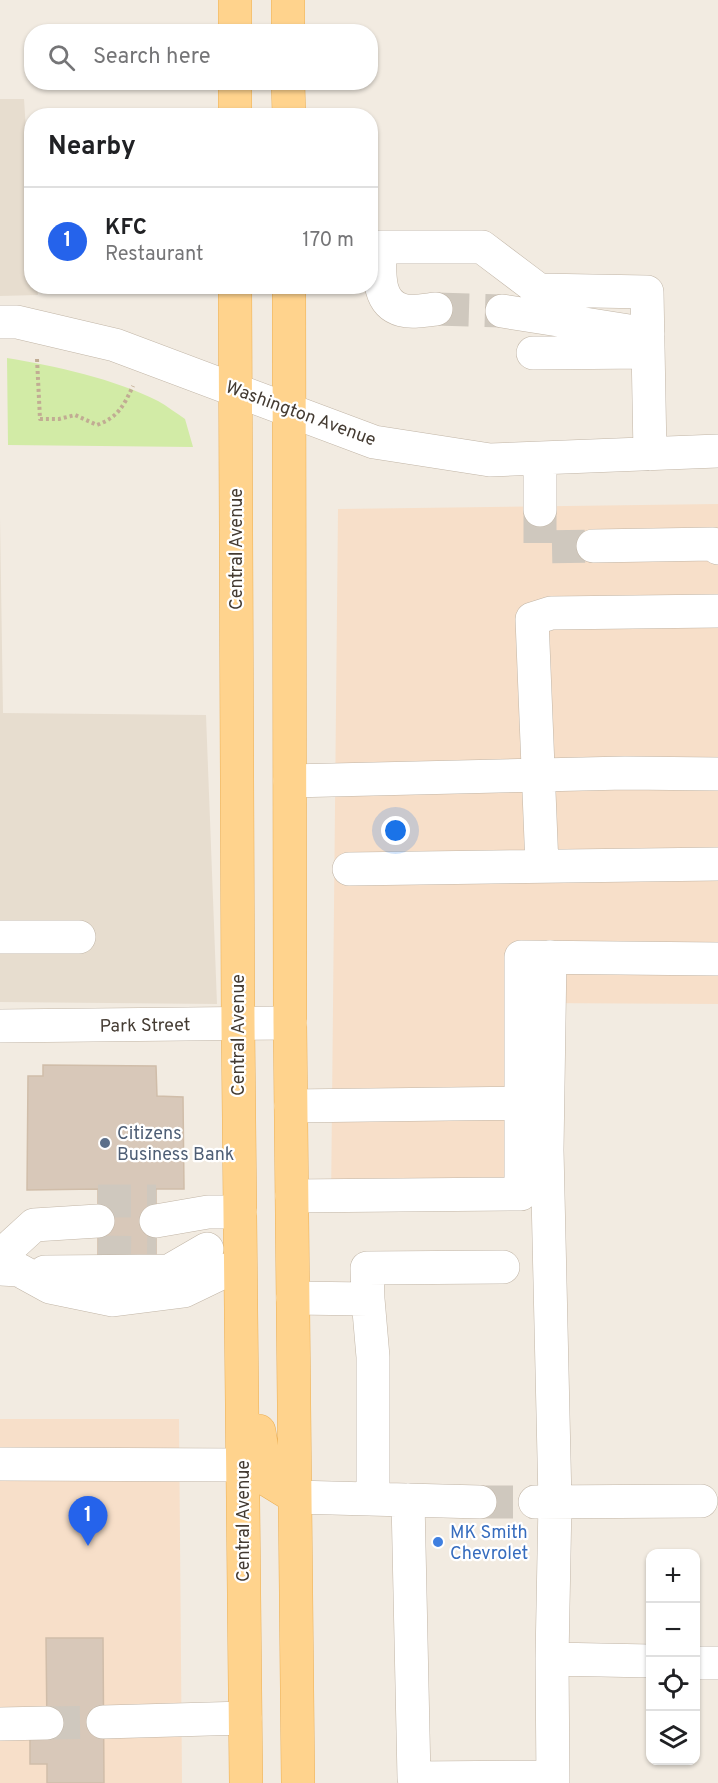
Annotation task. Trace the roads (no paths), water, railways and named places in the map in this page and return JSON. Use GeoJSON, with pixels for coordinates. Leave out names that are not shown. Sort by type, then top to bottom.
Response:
{"type":"FeatureCollection","features":[{"type":"Feature","properties":{"kind":"main road"},"geometry":{"type":"LineString","coordinates":[[235,0],[235,24]]}},
{"type":"Feature","properties":{"kind":"main road"},"geometry":{"type":"LineString","coordinates":[[288,0],[288,24]]}},
{"type":"Feature","properties":{"kind":"main road"},"geometry":{"type":"LineString","coordinates":[[235,90],[235,108]]}},
{"type":"Feature","properties":{"kind":"main road"},"geometry":{"type":"LineString","coordinates":[[288,90],[289,108]]}},
{"type":"Feature","properties":{"kind":"main road","name":"Central Avenue"},"geometry":{"type":"LineString","coordinates":[[235,294],[238,1024],[224,1212],[240,1256],[246,1783]]}},
{"type":"Feature","properties":{"kind":"main road"},"geometry":{"type":"LineString","coordinates":[[289,294],[290,1023],[298,1783]]}},
{"type":"Feature","properties":{"kind":"main road"},"geometry":{"type":"LineString","coordinates":[[241,1373],[254,1393],[265,1469],[269,1481],[295,1497]]}},
{"type":"Feature","properties":{"kind":"street"},"geometry":{"type":"LineString","coordinates":[[378,247],[482,246],[539,290],[647,292],[650,453]]}},
{"type":"Feature","properties":{"kind":"street"},"geometry":{"type":"LineString","coordinates":[[378,272],[383,294],[392,305],[402,310],[436,309]]}},
{"type":"Feature","properties":{"kind":"street"},"geometry":{"type":"LineString","coordinates":[[502,311],[522,312],[648,343]]}},
{"type":"Feature","properties":{"kind":"street","name":"Washington Avenue"},"geometry":{"type":"LineString","coordinates":[[0,322],[17,322],[115,345],[374,442],[490,460],[718,451]]}},
{"type":"Feature","properties":{"kind":"street"},"geometry":{"type":"LineString","coordinates":[[533,353],[648,343]]}},
{"type":"Feature","properties":{"kind":"street"},"geometry":{"type":"LineString","coordinates":[[540,458],[540,510]]}},
{"type":"Feature","properties":{"kind":"street"},"geometry":{"type":"LineString","coordinates":[[592,546],[716,546]]}},
{"type":"Feature","properties":{"kind":"street"},"geometry":{"type":"LineString","coordinates":[[542,867],[532,619],[551,613],[718,611]]}},
{"type":"Feature","properties":{"kind":"street"},"geometry":{"type":"LineString","coordinates":[[290,781],[625,773],[718,774]]}},
{"type":"Feature","properties":{"kind":"street"},"geometry":{"type":"LineString","coordinates":[[349,869],[718,864]]}},
{"type":"Feature","properties":{"kind":"street"},"geometry":{"type":"LineString","coordinates":[[0,937],[79,937]]}},
{"type":"Feature","properties":{"kind":"street"},"geometry":{"type":"LineString","coordinates":[[292,1196],[521,1194],[521,957],[718,959]]}},
{"type":"Feature","properties":{"kind":"street"},"geometry":{"type":"LineString","coordinates":[[408,1500],[414,1778],[553,1780],[552,1659],[545,1502],[550,957]]}},
{"type":"Feature","properties":{"kind":"street","name":"Park Street"},"geometry":{"type":"LineString","coordinates":[[0,1026],[290,1023]]}},
{"type":"Feature","properties":{"kind":"street"},"geometry":{"type":"LineString","coordinates":[[291,1106],[520,1103]]}},
{"type":"Feature","properties":{"kind":"street"},"geometry":{"type":"LineString","coordinates":[[224,1212],[156,1229],[207,1249],[240,1256]]}},
{"type":"Feature","properties":{"kind":"street"},"geometry":{"type":"LineString","coordinates":[[7,1266],[34,1225],[98,1229],[49,1225]]}},
{"type":"Feature","properties":{"kind":"street"},"geometry":{"type":"LineString","coordinates":[[7,1266],[169,1271],[207,1249]]}},
{"type":"Feature","properties":{"kind":"street"},"geometry":{"type":"LineString","coordinates":[[7,1266],[50,1287],[113,1300],[184,1291],[240,1256]]}},
{"type":"Feature","properties":{"kind":"street"},"geometry":{"type":"LineString","coordinates":[[373,1499],[373,1357],[368,1268],[503,1267]]}},
{"type":"Feature","properties":{"kind":"street"},"geometry":{"type":"LineString","coordinates":[[293,1298],[368,1299]]}},
{"type":"Feature","properties":{"kind":"street"},"geometry":{"type":"LineString","coordinates":[[0,1464],[243,1465]]}},
{"type":"Feature","properties":{"kind":"street"},"geometry":{"type":"LineString","coordinates":[[295,1497],[480,1502]]}},
{"type":"Feature","properties":{"kind":"street"},"geometry":{"type":"LineString","coordinates":[[545,1502],[701,1501]]}},
{"type":"Feature","properties":{"kind":"street"},"geometry":{"type":"LineString","coordinates":[[552,1659],[646,1661]]}},
{"type":"Feature","properties":{"kind":"street"},"geometry":{"type":"LineString","coordinates":[[700,1663],[718,1663]]}},
{"type":"Feature","properties":{"kind":"street"},"geometry":{"type":"LineString","coordinates":[[103,1722],[245,1718]]}},
{"type":"Feature","properties":{"kind":"street"},"geometry":{"type":"LineString","coordinates":[[0,1724],[47,1723]]}},
{"type":"Feature","properties":{"kind":"tunnel"},"geometry":{"type":"LineString","coordinates":[[436,309],[502,311]]}},
{"type":"Feature","properties":{"kind":"tunnel"},"geometry":{"type":"LineString","coordinates":[[540,510],[540,547],[593,546]]}},
{"type":"Feature","properties":{"kind":"tunnel"},"geometry":{"type":"LineString","coordinates":[[98,1201],[156,1201]]}},
{"type":"Feature","properties":{"kind":"tunnel"},"geometry":{"type":"LineString","coordinates":[[98,1252],[156,1253]]}},
{"type":"Feature","properties":{"kind":"tunnel"},"geometry":{"type":"LineString","coordinates":[[480,1502],[535,1502]]}},
{"type":"Feature","properties":{"kind":"tunnel"},"geometry":{"type":"LineString","coordinates":[[47,1723],[103,1722]]}},
{"type":"Feature","properties":{"kind":"place","name":"Citizens Business Bank"},"geometry":{"type":"Point","coordinates":[105,1143]}},
{"type":"Feature","properties":{"kind":"place","name":"MK Smith Chevrolet"},"geometry":{"type":"Point","coordinates":[438,1542]}},
{"type":"Feature","properties":{"kind":"place","name":"KFC"},"geometry":{"type":"Point","coordinates":[88,1546]}}]}
